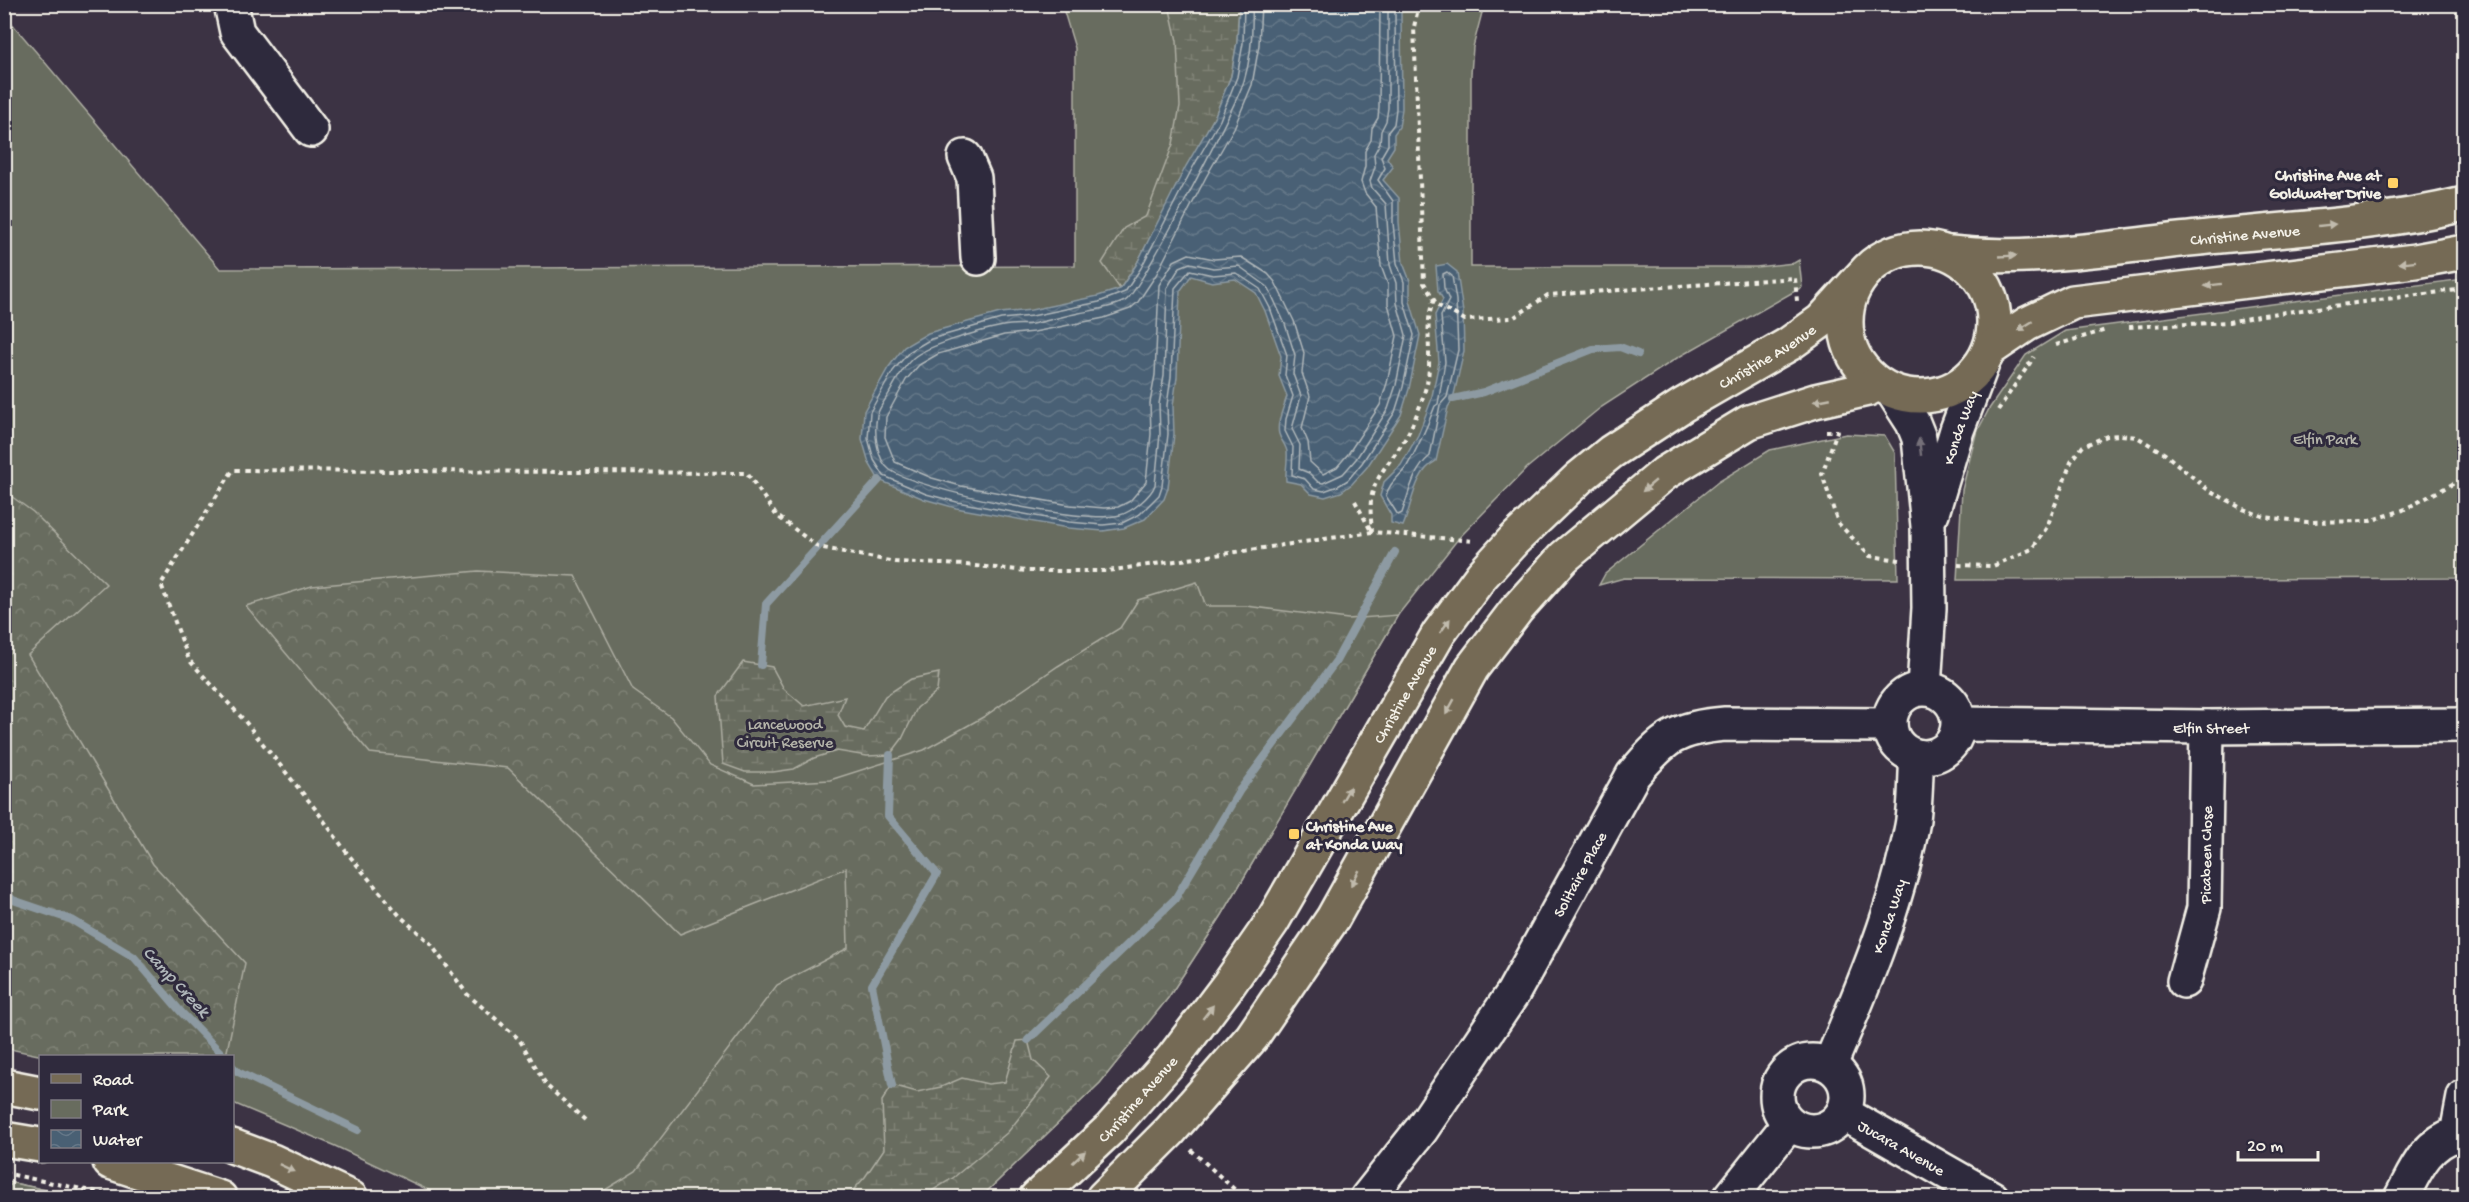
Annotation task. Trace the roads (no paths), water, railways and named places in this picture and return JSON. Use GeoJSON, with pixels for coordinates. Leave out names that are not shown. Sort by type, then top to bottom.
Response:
{"type":"FeatureCollection","features":[{"type":"Feature","properties":{"kind":"main road","name":"Christine Avenue"},"geometry":{"type":"LineString","coordinates":[[1950,253],[2007,257],[2400,216],[2464,204]]}},
{"type":"Feature","properties":{"kind":"main road"},"geometry":{"type":"LineString","coordinates":[[1885,388],[1860,367],[1849,346],[1845,322],[1849,299],[1860,278],[1870,267],[1891,253],[1916,247],[1941,250],[1970,265],[1984,283],[1993,304],[1995,327],[1986,357]]}},
{"type":"Feature","properties":{"kind":"main road"},"geometry":{"type":"LineString","coordinates":[[1103,1197],[1187,1146],[1252,1037],[1333,918],[1472,668],[1517,609],[1564,556],[1665,473],[1749,422],[1815,400],[1868,389],[1885,388],[1917,397],[1942,394],[1965,382],[1986,357],[2027,324],[2073,302],[2415,261],[2464,252]]}},
{"type":"Feature","properties":{"kind":"main road","name":"Christine Avenue"},"geometry":{"type":"LineString","coordinates":[[1036,1197],[1109,1130],[1173,1058],[1229,984],[1272,922],[1434,641],[1482,575],[1514,540],[1579,478],[1611,452],[1683,405],[1789,344],[1821,321],[1860,278]]}},
{"type":"Feature","properties":{"kind":"main road"},"geometry":{"type":"LineString","coordinates":[[4,1086],[39,1093]]}},
{"type":"Feature","properties":{"kind":"main road"},"geometry":{"type":"LineString","coordinates":[[4,1139],[39,1145]]}},
{"type":"Feature","properties":{"kind":"main road"},"geometry":{"type":"LineString","coordinates":[[234,1147],[272,1161],[351,1197]]}},
{"type":"Feature","properties":{"kind":"main road"},"geometry":{"type":"LineString","coordinates":[[116,1163],[220,1197]]}},
{"type":"Feature","properties":{"kind":"street"},"geometry":{"type":"LineString","coordinates":[[231,4],[237,32],[311,130]]}},
{"type":"Feature","properties":{"kind":"street"},"geometry":{"type":"LineString","coordinates":[[965,157],[974,178],[978,258]]}},
{"type":"Feature","properties":{"kind":"street","name":"Konda Way"},"geometry":{"type":"LineString","coordinates":[[1928,526],[1957,430],[1986,357]]}},
{"type":"Feature","properties":{"kind":"street","name":"Konda Way"},"geometry":{"type":"LineString","coordinates":[[1885,388],[1913,423],[1919,438],[1928,526],[1929,565],[1924,688]]}},
{"type":"Feature","properties":{"kind":"street"},"geometry":{"type":"LineString","coordinates":[[1924,688],[1945,695],[1952,703],[1959,724],[1957,734],[1945,750],[1937,755],[1917,757],[1906,753],[1898,746],[1892,736],[1890,714],[1903,695],[1912,690],[1924,688]]}},
{"type":"Feature","properties":{"kind":"street","name":"Solitaire Place"},"geometry":{"type":"LineString","coordinates":[[1367,1197],[1421,1130],[1513,993],[1633,775],[1652,752],[1676,733],[1700,726],[1725,724],[1890,725]]}},
{"type":"Feature","properties":{"kind":"street","name":"Elfin Street"},"geometry":{"type":"LineString","coordinates":[[1959,724],[2207,727],[2464,725]]}},
{"type":"Feature","properties":{"kind":"street","name":"Picabeen Close"},"geometry":{"type":"LineString","coordinates":[[2184,981],[2204,908],[2207,727]]}},
{"type":"Feature","properties":{"kind":"street","name":"Konda Way"},"geometry":{"type":"LineString","coordinates":[[1830,1065],[1881,941],[1898,889],[1912,824],[1917,757]]}},
{"type":"Feature","properties":{"kind":"street"},"geometry":{"type":"LineString","coordinates":[[1807,1060],[1830,1065],[1839,1072],[1844,1081],[1847,1103],[1843,1113],[1828,1128],[1818,1131],[1798,1129],[1789,1124],[1781,1115],[1776,1092],[1786,1071],[1807,1060]]}},
{"type":"Feature","properties":{"kind":"street"},"geometry":{"type":"LineString","coordinates":[[2401,1197],[2424,1156],[2442,1139],[2461,1136],[2464,1097]]}},
{"type":"Feature","properties":{"kind":"street","name":"Jucara Avenue"},"geometry":{"type":"LineString","coordinates":[[1843,1113],[1992,1197]]}},
{"type":"Feature","properties":{"kind":"street"},"geometry":{"type":"LineString","coordinates":[[1730,1197],[1789,1124]]}},
{"type":"Feature","properties":{"kind":"water"},"geometry":{"type":"Polygon","coordinates":[[[1236,5],[1404,5],[1401,13],[1402,109],[1399,127],[1394,134],[1394,147],[1387,158],[1393,167],[1383,180],[1399,198],[1403,263],[1410,281],[1410,301],[1420,335],[1401,415],[1367,467],[1352,484],[1341,492],[1325,497],[1311,494],[1301,484],[1286,481],[1287,452],[1278,430],[1287,396],[1279,376],[1281,356],[1265,311],[1256,293],[1235,279],[1212,282],[1191,276],[1180,291],[1177,377],[1173,406],[1174,434],[1168,488],[1164,499],[1145,519],[1124,528],[1103,531],[1068,528],[956,508],[924,499],[879,480],[869,463],[862,439],[864,411],[888,368],[904,347],[928,333],[1000,313],[1031,310],[1120,289],[1136,265],[1186,166],[1214,118],[1231,76],[1237,42],[1239,7],[1236,5]]]}},
{"type":"Feature","properties":{"kind":"water"},"geometry":{"type":"Polygon","coordinates":[[[1447,264],[1457,272],[1463,312],[1464,351],[1436,461],[1429,466],[1418,481],[1403,526],[1391,523],[1391,515],[1380,496],[1384,482],[1401,465],[1418,435],[1431,401],[1439,362],[1435,315],[1443,299],[1438,291],[1436,266],[1447,264]]]}},
{"type":"Feature","properties":{"kind":"waterway"},"geometry":{"type":"LineString","coordinates":[[1453,399],[1484,392],[1593,349],[1620,347],[1638,354]]}},
{"type":"Feature","properties":{"kind":"waterway"},"geometry":{"type":"LineString","coordinates":[[761,665],[766,604],[879,480]]}},
{"type":"Feature","properties":{"kind":"waterway"},"geometry":{"type":"LineString","coordinates":[[1028,1040],[1175,899],[1240,790],[1336,661],[1395,552]]}},
{"type":"Feature","properties":{"kind":"waterway"},"geometry":{"type":"LineString","coordinates":[[890,755],[888,816],[937,874],[872,985],[892,1085]]}},
{"type":"Feature","properties":{"kind":"waterway","name":"Camp Creek"},"geometry":{"type":"LineString","coordinates":[[4,891],[13,900],[72,920],[134,957],[181,1012],[223,1055]]}},
{"type":"Feature","properties":{"kind":"waterway","name":"Camp Creek"},"geometry":{"type":"LineString","coordinates":[[234,1068],[358,1130]]}},
{"type":"Feature","properties":{"kind":"place","name":"Christine Ave at Goldwater Drive"},"geometry":{"type":"Point","coordinates":[2393,183]}},
{"type":"Feature","properties":{"kind":"place","name":"Christine Ave at Konda Way"},"geometry":{"type":"Point","coordinates":[1294,834]}},
{"type":"Feature","properties":{"kind":"park label","name":"Elfin Park"},"geometry":{"type":"Point","coordinates":[2325,438]}},
{"type":"Feature","properties":{"kind":"park label","name":"Lancewood Circuit Reserve"},"geometry":{"type":"Point","coordinates":[785,732]}}]}
